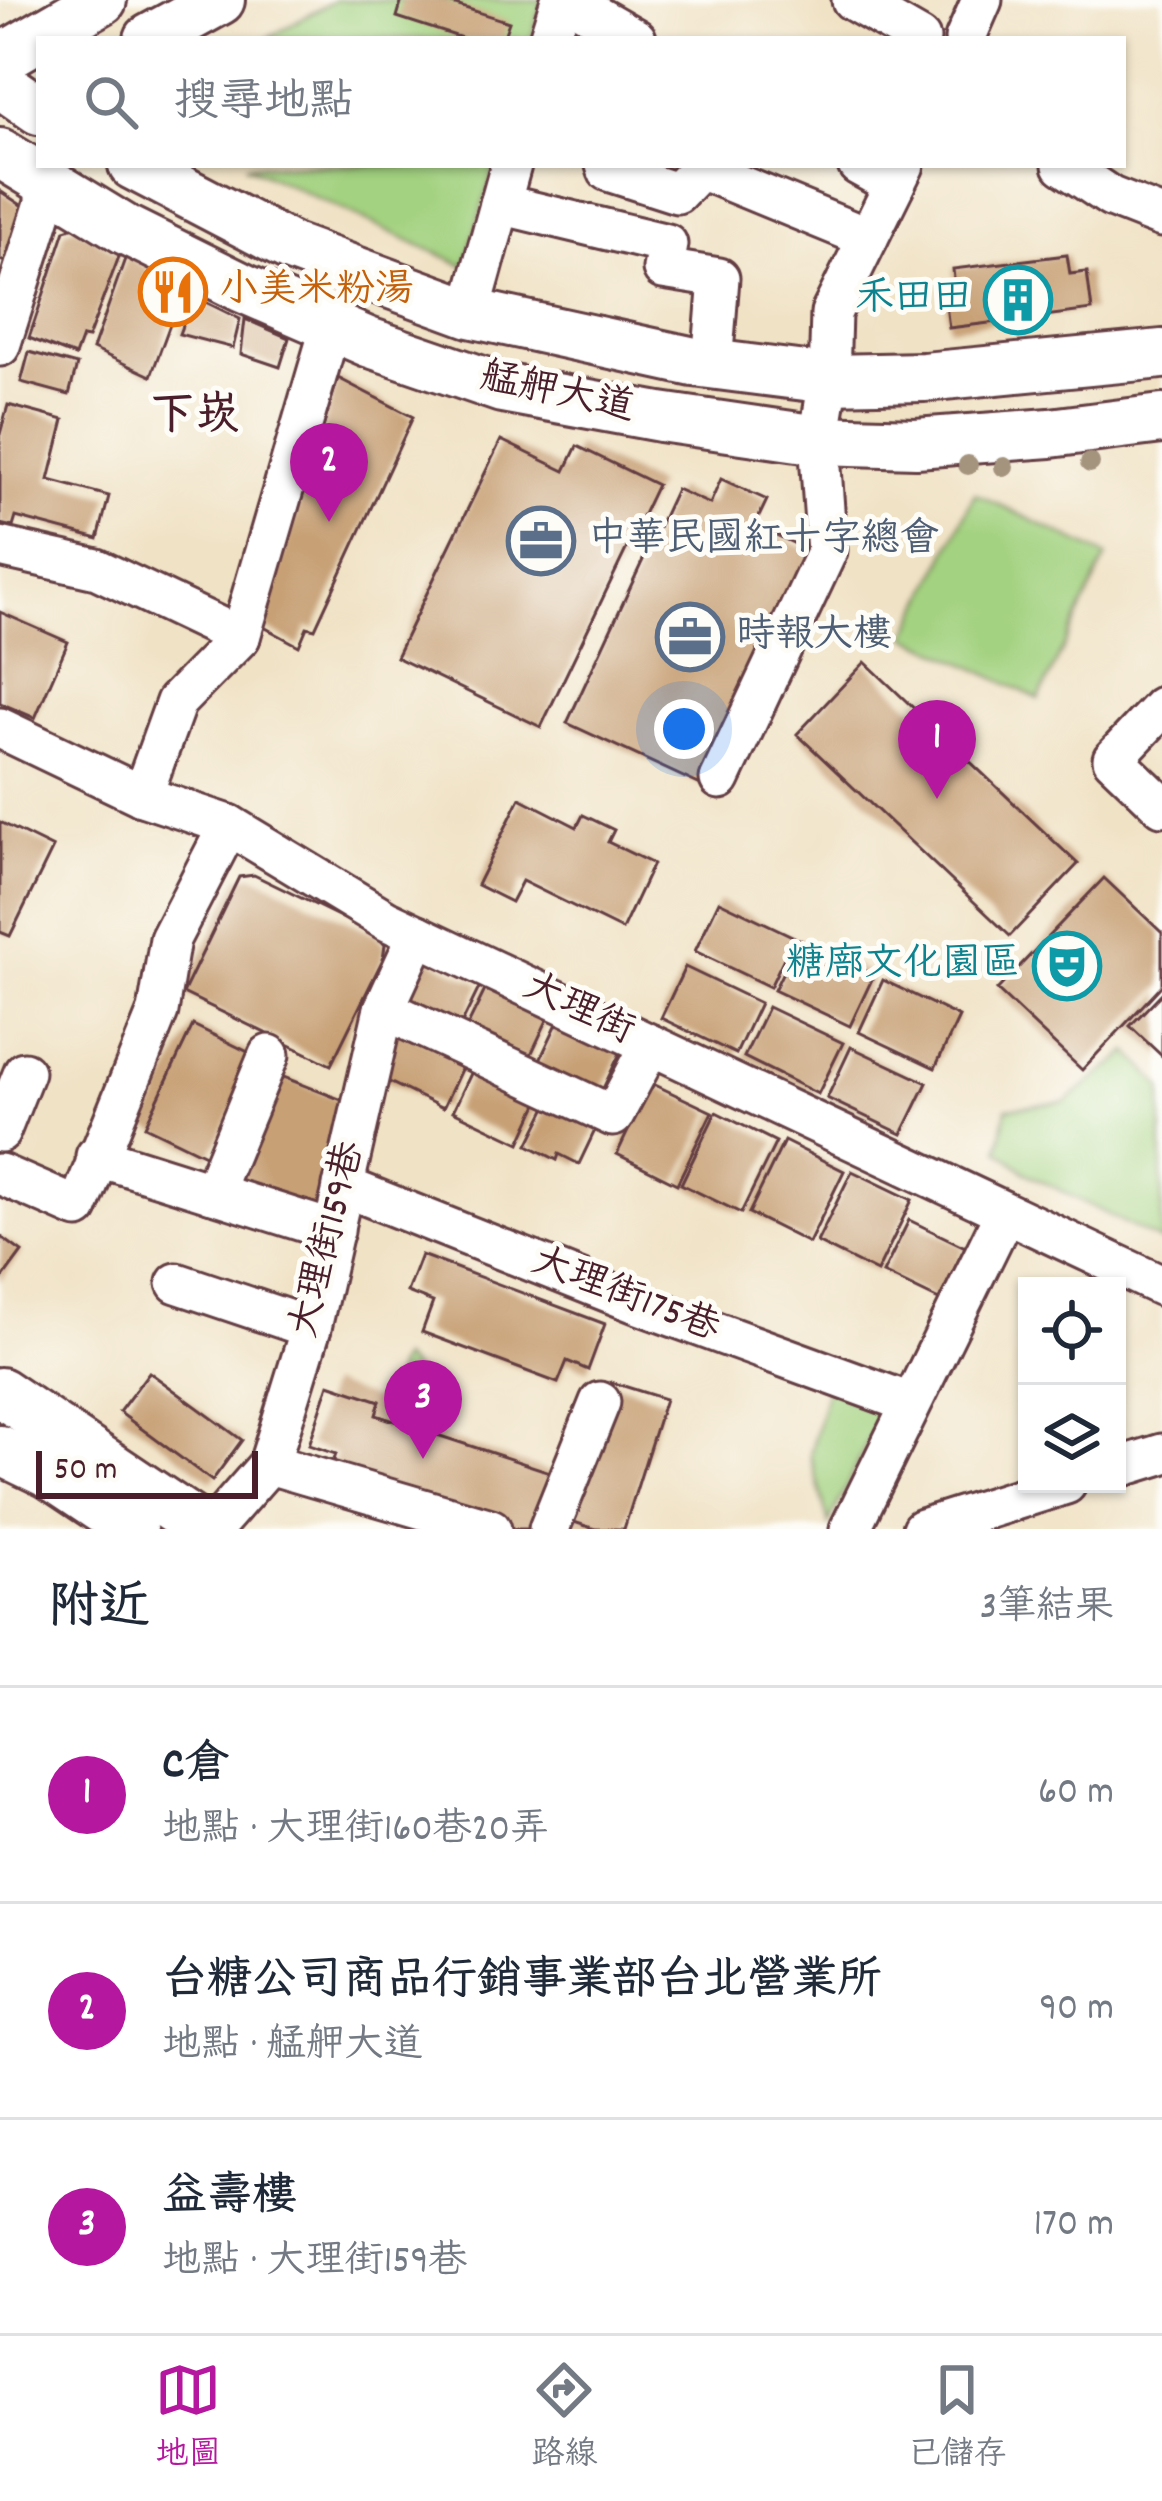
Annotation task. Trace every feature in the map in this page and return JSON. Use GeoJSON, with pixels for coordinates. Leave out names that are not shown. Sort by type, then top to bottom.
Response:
{"type":"FeatureCollection","features":[{"type":"Feature","properties":{"kind":"main road"},"geometry":{"type":"LineString","coordinates":[[40,36],[102,0]]}},
{"type":"Feature","properties":{"kind":"main road"},"geometry":{"type":"LineString","coordinates":[[154,36],[220,0]]}},
{"type":"Feature","properties":{"kind":"main road"},"geometry":{"type":"LineString","coordinates":[[0,59],[36,38]]}},
{"type":"Feature","properties":{"kind":"main road","name":"艋舺大道"},"geometry":{"type":"LineString","coordinates":[[17,114],[36,161]]}},
{"type":"Feature","properties":{"kind":"main road","name":"艋舺大道"},"geometry":{"type":"LineString","coordinates":[[39,168],[45,183],[146,240],[331,326],[502,388],[819,440],[916,443],[1162,419]]}},
{"type":"Feature","properties":{"kind":"main road","name":"艋舺大道"},"geometry":{"type":"LineString","coordinates":[[139,168],[290,247],[470,313],[712,365],[830,379],[924,377],[1162,354]]}},
{"type":"Feature","properties":{"kind":"main road"},"geometry":{"type":"LineString","coordinates":[[0,1393],[62,1457],[155,1529]]}},
{"type":"Feature","properties":{"kind":"main road"},"geometry":{"type":"LineString","coordinates":[[0,1393],[208,1529]]}},
{"type":"Feature","properties":{"kind":"main road"},"geometry":{"type":"LineString","coordinates":[[0,1450],[50,1474],[132,1529]]}},
{"type":"Feature","properties":{"kind":"main road"},"geometry":{"type":"LineString","coordinates":[[0,1460],[87,1529]]}},
{"type":"Feature","properties":{"kind":"street"},"geometry":{"type":"LineString","coordinates":[[550,36],[564,0],[630,36]]}},
{"type":"Feature","properties":{"kind":"street"},"geometry":{"type":"LineString","coordinates":[[852,0],[915,36]]}},
{"type":"Feature","properties":{"kind":"street"},"geometry":{"type":"LineString","coordinates":[[966,36],[980,1]]}},
{"type":"Feature","properties":{"kind":"street"},"geometry":{"type":"LineString","coordinates":[[470,313],[511,168]]}},
{"type":"Feature","properties":{"kind":"street"},"geometry":{"type":"LineString","coordinates":[[607,168],[677,193],[700,169],[868,238]]}},
{"type":"Feature","properties":{"kind":"street"},"geometry":{"type":"LineString","coordinates":[[1068,168],[1112,197],[1162,217]]}},
{"type":"Feature","properties":{"kind":"street"},"geometry":{"type":"LineString","coordinates":[[720,779],[827,551],[819,440],[830,379],[831,313],[899,175]]}},
{"type":"Feature","properties":{"kind":"street"},"geometry":{"type":"LineString","coordinates":[[0,346],[45,203],[45,183]]}},
{"type":"Feature","properties":{"kind":"street"},"geometry":{"type":"LineString","coordinates":[[500,204],[667,244],[663,269],[718,278],[712,365]]}},
{"type":"Feature","properties":{"kind":"street"},"geometry":{"type":"LineString","coordinates":[[142,796],[176,703],[240,638],[331,326]]}},
{"type":"Feature","properties":{"kind":"street"},"geometry":{"type":"LineString","coordinates":[[0,547],[97,569],[240,638]]}},
{"type":"Feature","properties":{"kind":"street"},"geometry":{"type":"LineString","coordinates":[[1162,707],[1113,759],[1162,806]]}},
{"type":"Feature","properties":{"kind":"street","name":"大理街"},"geometry":{"type":"LineString","coordinates":[[0,728],[142,796],[230,825],[386,920],[1162,1286]]}},
{"type":"Feature","properties":{"kind":"street"},"geometry":{"type":"LineString","coordinates":[[0,1174],[79,1208],[158,1011],[170,938],[230,825]]}},
{"type":"Feature","properties":{"kind":"street","name":"大理街159巷"},"geometry":{"type":"LineString","coordinates":[[208,1529],[269,1464],[310,1328],[384,1009],[418,934]]}},
{"type":"Feature","properties":{"kind":"street"},"geometry":{"type":"LineString","coordinates":[[384,1009],[613,1116],[651,1045]]}},
{"type":"Feature","properties":{"kind":"street"},"geometry":{"type":"LineString","coordinates":[[212,1193],[269,1055]]}},
{"type":"Feature","properties":{"kind":"street"},"geometry":{"type":"LineString","coordinates":[[0,1132],[24,1072]]}},
{"type":"Feature","properties":{"kind":"street"},"geometry":{"type":"LineString","coordinates":[[96,1156],[334,1231]]}},
{"type":"Feature","properties":{"kind":"street","name":"大理街175巷"},"geometry":{"type":"LineString","coordinates":[[343,1186],[639,1304],[910,1403]]}},
{"type":"Feature","properties":{"kind":"street"},"geometry":{"type":"LineString","coordinates":[[850,1529],[1004,1215]]}},
{"type":"Feature","properties":{"kind":"street"},"geometry":{"type":"LineString","coordinates":[[177,1283],[310,1328]]}},
{"type":"Feature","properties":{"kind":"street"},"geometry":{"type":"LineString","coordinates":[[549,1529],[600,1402]]}},
{"type":"Feature","properties":{"kind":"street"},"geometry":{"type":"LineString","coordinates":[[1126,1465],[1162,1454]]}},
{"type":"Feature","properties":{"kind":"street"},"geometry":{"type":"LineString","coordinates":[[269,1464],[491,1529]]}},
{"type":"Feature","properties":{"kind":"street"},"geometry":{"type":"LineString","coordinates":[[922,1529],[1037,1493]]}},
{"type":"Feature","properties":{"kind":"green space"},"geometry":{"type":"Polygon","coordinates":[[[335,0],[543,0],[532,36],[271,36],[335,0]]]}},
{"type":"Feature","properties":{"kind":"green space"},"geometry":{"type":"Polygon","coordinates":[[[252,168],[494,168],[465,266],[252,168]]]}},
{"type":"Feature","properties":{"kind":"green space"},"geometry":{"type":"Polygon","coordinates":[[[975,493],[1107,556],[1039,699],[907,636],[975,493]]]}},
{"type":"Feature","properties":{"kind":"green space"},"geometry":{"type":"Polygon","coordinates":[[[1129,1052],[1162,1087],[1162,1242],[1026,1173],[999,1150],[1007,1108],[1066,1102],[1129,1052]]]}},
{"type":"Feature","properties":{"kind":"green space"},"geometry":{"type":"Polygon","coordinates":[[[401,1359],[429,1390],[430,1430],[379,1413],[395,1389],[401,1359]]]}},
{"type":"Feature","properties":{"kind":"green space"},"geometry":{"type":"Polygon","coordinates":[[[827,1388],[881,1413],[829,1524],[810,1455],[827,1388]]]}},
{"type":"Feature","properties":{"kind":"building"},"geometry":{"type":"Polygon","coordinates":[[[402,0],[440,0],[509,22],[504,36],[456,36],[397,17],[402,0]]]}},
{"type":"Feature","properties":{"kind":"building"},"geometry":{"type":"Polygon","coordinates":[[[0,191],[24,207],[15,266],[0,260],[0,191]]]}},
{"type":"Feature","properties":{"kind":"building"},"geometry":{"type":"Polygon","coordinates":[[[75,227],[120,254],[88,338],[82,337],[75,356],[29,338],[65,230],[75,227]]]}},
{"type":"Feature","properties":{"kind":"building","name":"禾田田"},"geometry":{"type":"Polygon","coordinates":[[[1067,255],[1070,274],[1087,272],[1092,310],[949,328],[944,290],[955,289],[953,269],[1067,255]]]}},
{"type":"Feature","properties":{"kind":"building"},"geometry":{"type":"Polygon","coordinates":[[[126,256],[183,289],[151,376],[93,349],[126,256]]]}},
{"type":"Feature","properties":{"kind":"building"},"geometry":{"type":"Polygon","coordinates":[[[193,296],[240,319],[233,348],[179,334],[193,296]]]}},
{"type":"Feature","properties":{"kind":"building"},"geometry":{"type":"Polygon","coordinates":[[[245,319],[289,338],[280,367],[241,354],[245,319]]]}},
{"type":"Feature","properties":{"kind":"building"},"geometry":{"type":"Polygon","coordinates":[[[29,352],[77,365],[69,395],[21,382],[29,352]]]}},
{"type":"Feature","properties":{"kind":"building"},"geometry":{"type":"Polygon","coordinates":[[[338,378],[413,417],[315,629],[307,627],[299,646],[262,626],[338,378]]]}},
{"type":"Feature","properties":{"kind":"building"},"geometry":{"type":"Polygon","coordinates":[[[8,405],[64,420],[49,480],[109,496],[98,539],[16,517],[13,527],[0,524],[0,434],[8,405]]]}},
{"type":"Feature","properties":{"kind":"building","name":"中華民國紅十字總會"},"geometry":{"type":"Polygon","coordinates":[[[501,440],[565,471],[577,446],[657,485],[541,727],[396,657],[501,440]]]}},
{"type":"Feature","properties":{"kind":"building","name":"時報大樓"},"geometry":{"type":"Polygon","coordinates":[[[721,479],[767,500],[755,525],[812,552],[703,786],[567,723],[676,489],[710,504],[721,479]]]}},
{"type":"Feature","properties":{"kind":"building"},"geometry":{"type":"Polygon","coordinates":[[[0,612],[68,642],[35,718],[0,703],[0,612]]]}},
{"type":"Feature","properties":{"kind":"building"},"geometry":{"type":"Polygon","coordinates":[[[865,662],[1078,864],[1010,936],[797,734],[865,662]]]}},
{"type":"Feature","properties":{"kind":"building"},"geometry":{"type":"Polygon","coordinates":[[[520,798],[577,827],[583,815],[614,830],[608,842],[653,864],[622,930],[522,881],[511,902],[477,885],[520,798]]]}},
{"type":"Feature","properties":{"kind":"building"},"geometry":{"type":"Polygon","coordinates":[[[0,822],[53,848],[10,936],[0,932],[0,822]]]}},
{"type":"Feature","properties":{"kind":"building"},"geometry":{"type":"Polygon","coordinates":[[[254,875],[375,934],[385,945],[383,959],[331,1065],[183,993],[239,877],[254,875]]]}},
{"type":"Feature","properties":{"kind":"building"},"geometry":{"type":"Polygon","coordinates":[[[1104,878],[1162,933],[1162,985],[1082,1070],[997,990],[1104,878]]]}},
{"type":"Feature","properties":{"kind":"building"},"geometry":{"type":"Polygon","coordinates":[[[719,901],[794,937],[770,987],[695,951],[719,901]]]}},
{"type":"Feature","properties":{"kind":"building"},"geometry":{"type":"Polygon","coordinates":[[[799,939],[874,975],[850,1026],[774,990],[799,939]]]}},
{"type":"Feature","properties":{"kind":"building"},"geometry":{"type":"Polygon","coordinates":[[[420,955],[481,984],[458,1031],[398,1001],[420,955]]]}},
{"type":"Feature","properties":{"kind":"building"},"geometry":{"type":"Polygon","coordinates":[[[685,967],[760,1003],[736,1054],[661,1018],[685,967]]]}},
{"type":"Feature","properties":{"kind":"building"},"geometry":{"type":"Polygon","coordinates":[[[883,980],[959,1017],[935,1068],[859,1032],[883,980]]]}},
{"type":"Feature","properties":{"kind":"building"},"geometry":{"type":"Polygon","coordinates":[[[488,984],[550,1014],[528,1061],[465,1031],[488,984]]]}},
{"type":"Feature","properties":{"kind":"building"},"geometry":{"type":"Polygon","coordinates":[[[1162,993],[1162,1056],[1130,1026],[1162,993]]]}},
{"type":"Feature","properties":{"kind":"building"},"geometry":{"type":"Polygon","coordinates":[[[768,1007],[843,1043],[818,1094],[744,1057],[768,1007]]]}},
{"type":"Feature","properties":{"kind":"building"},"geometry":{"type":"Polygon","coordinates":[[[561,1015],[624,1045],[598,1099],[536,1068],[561,1015]]]}},
{"type":"Feature","properties":{"kind":"building"},"geometry":{"type":"Polygon","coordinates":[[[193,1025],[258,1057],[209,1157],[145,1126],[193,1025]]]}},
{"type":"Feature","properties":{"kind":"building"},"geometry":{"type":"Polygon","coordinates":[[[396,1027],[465,1061],[443,1108],[373,1074],[396,1027]]]}},
{"type":"Feature","properties":{"kind":"building"},"geometry":{"type":"Polygon","coordinates":[[[851,1047],[927,1083],[902,1134],[827,1098],[851,1047]]]}},
{"type":"Feature","properties":{"kind":"building"},"geometry":{"type":"Polygon","coordinates":[[[476,1063],[542,1095],[520,1143],[453,1111],[476,1063]]]}},
{"type":"Feature","properties":{"kind":"building"},"geometry":{"type":"Polygon","coordinates":[[[273,1073],[352,1104],[323,1217],[228,1188],[273,1073]]]}},
{"type":"Feature","properties":{"kind":"building"},"geometry":{"type":"Polygon","coordinates":[[[651,1083],[712,1112],[677,1184],[617,1154],[651,1083]]]}},
{"type":"Feature","properties":{"kind":"building"},"geometry":{"type":"Polygon","coordinates":[[[550,1101],[598,1124],[579,1164],[559,1154],[557,1160],[528,1145],[550,1101]]]}},
{"type":"Feature","properties":{"kind":"building"},"geometry":{"type":"Polygon","coordinates":[[[716,1112],[776,1142],[741,1213],[681,1184],[716,1112]]]}},
{"type":"Feature","properties":{"kind":"building"},"geometry":{"type":"Polygon","coordinates":[[[784,1141],[844,1171],[809,1243],[749,1213],[784,1141]]]}},
{"type":"Feature","properties":{"kind":"building"},"geometry":{"type":"Polygon","coordinates":[[[852,1171],[912,1200],[877,1272],[817,1242],[852,1171]]]}},
{"type":"Feature","properties":{"kind":"building"},"geometry":{"type":"Polygon","coordinates":[[[909,1220],[965,1247],[939,1300],[883,1273],[909,1220]]]}},
{"type":"Feature","properties":{"kind":"building"},"geometry":{"type":"Polygon","coordinates":[[[0,1236],[22,1252],[0,1282],[0,1236]]]}},
{"type":"Feature","properties":{"kind":"building"},"geometry":{"type":"Polygon","coordinates":[[[421,1255],[605,1324],[588,1370],[567,1361],[558,1383],[422,1332],[433,1302],[407,1292],[421,1255]]]}},
{"type":"Feature","properties":{"kind":"building"},"geometry":{"type":"Polygon","coordinates":[[[149,1372],[242,1440],[212,1481],[119,1412],[149,1372]]]}},
{"type":"Feature","properties":{"kind":"building"},"geometry":{"type":"Polygon","coordinates":[[[611,1382],[665,1399],[624,1529],[595,1529],[568,1520],[611,1382]]]}},
{"type":"Feature","properties":{"kind":"building"},"geometry":{"type":"Polygon","coordinates":[[[329,1384],[380,1401],[376,1415],[550,1472],[532,1529],[494,1529],[329,1475],[336,1454],[309,1445],[329,1384]]]}},
{"type":"Feature","properties":{"kind":"place","name":"小美米粉湯"},"geometry":{"type":"Point","coordinates":[173,292]}},
{"type":"Feature","properties":{"kind":"place","name":"禾田田"},"geometry":{"type":"Point","coordinates":[1018,300]}},
{"type":"Feature","properties":{"kind":"place","name":"台糖公司商品行銷事業部台北營業所"},"geometry":{"type":"Point","coordinates":[329,522]}},
{"type":"Feature","properties":{"kind":"place","name":"中華民國紅十字總會"},"geometry":{"type":"Point","coordinates":[541,541]}},
{"type":"Feature","properties":{"kind":"place","name":"時報大樓"},"geometry":{"type":"Point","coordinates":[690,637]}},
{"type":"Feature","properties":{"kind":"place","name":"C倉"},"geometry":{"type":"Point","coordinates":[937,799]}},
{"type":"Feature","properties":{"kind":"place","name":"糖廍文化園區"},"geometry":{"type":"Point","coordinates":[1067,966]}},
{"type":"Feature","properties":{"kind":"place","name":"益壽樓"},"geometry":{"type":"Point","coordinates":[423,1459]}},
{"type":"Feature","properties":{"kind":"district","name":"下崁"},"geometry":{"type":"Point","coordinates":[195,419]}}]}
